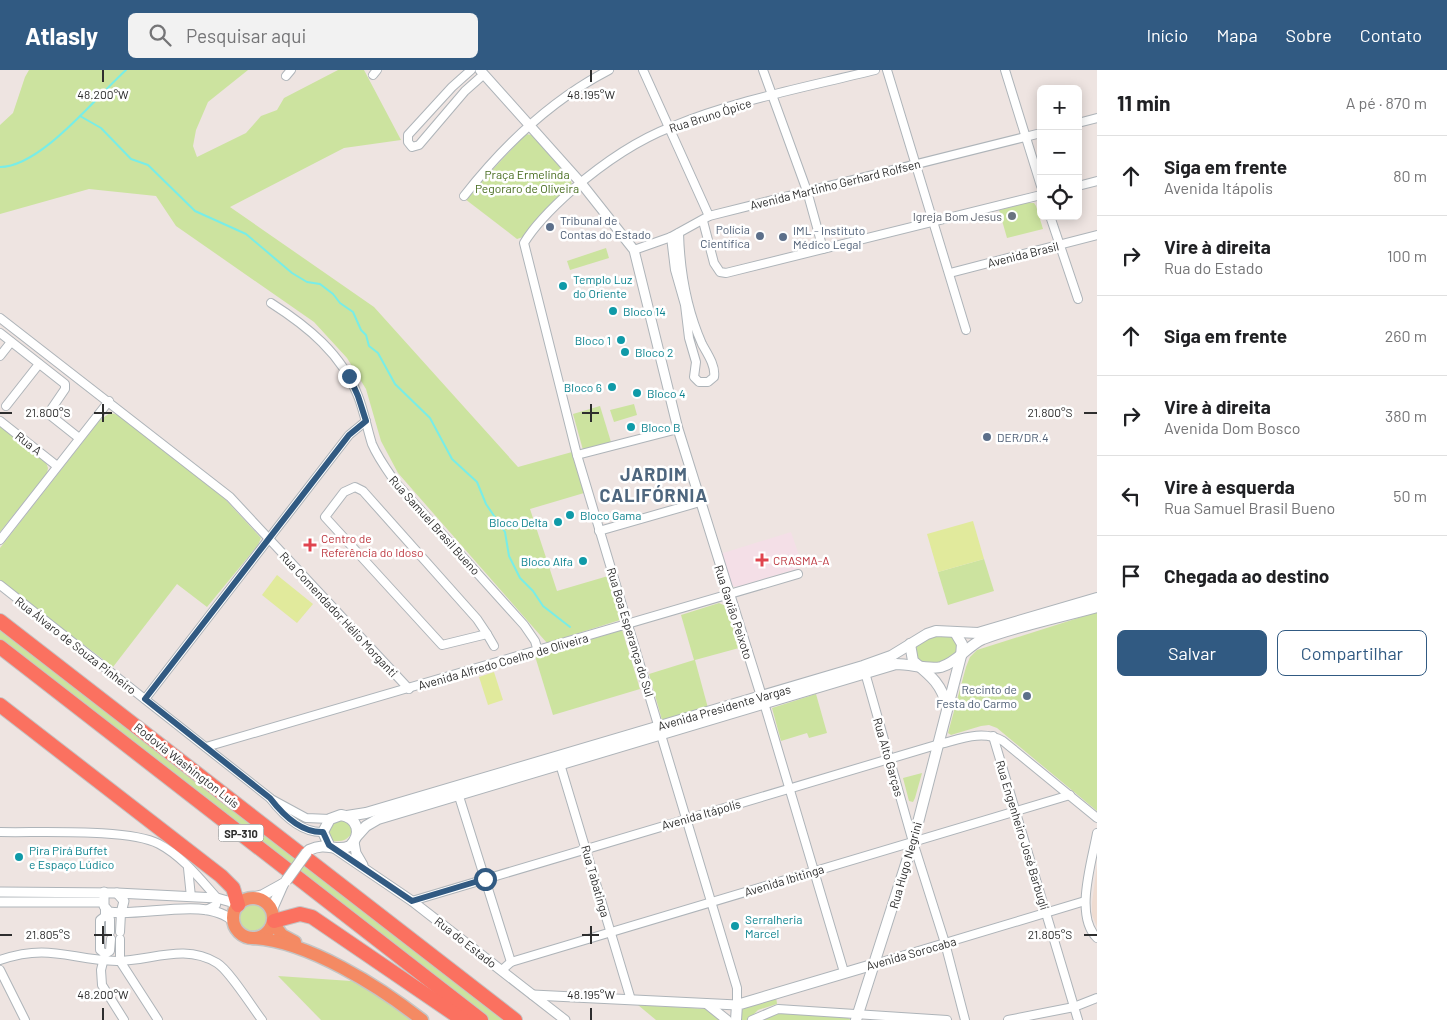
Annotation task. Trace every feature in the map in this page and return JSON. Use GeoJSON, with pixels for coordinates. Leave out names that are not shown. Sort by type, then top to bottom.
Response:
{"type":"FeatureCollection","features":[{"type":"Feature","properties":{"kind":"highway","name":"Rodovia Washington Luís"},"geometry":{"type":"LineString","coordinates":[[0,621],[515,1020]]}},
{"type":"Feature","properties":{"kind":"highway","name":"Rodovia Washington Luís"},"geometry":{"type":"LineString","coordinates":[[0,647],[481,1020]]}},
{"type":"Feature","properties":{"kind":"highway"},"geometry":{"type":"LineString","coordinates":[[0,705],[221,876],[233,888],[237,906],[234,922],[240,934],[283,944],[362,978],[422,1020]]}},
{"type":"Feature","properties":{"kind":"highway"},"geometry":{"type":"LineString","coordinates":[[237,906],[252,898],[266,902],[273,918],[286,938],[373,978],[432,1020]]}},
{"type":"Feature","properties":{"kind":"highway"},"geometry":{"type":"LineString","coordinates":[[273,918],[300,914],[312,917],[463,1020]]}},
{"type":"Feature","properties":{"kind":"highway"},"geometry":{"type":"LineString","coordinates":[[253,938],[266,934],[273,918]]}},
{"type":"Feature","properties":{"kind":"main road","name":"Avenida Presidente Vargas"},"geometry":{"type":"LineString","coordinates":[[864,670],[891,656],[918,638],[936,631],[956,634],[978,633],[1097,598]]}},
{"type":"Feature","properties":{"kind":"main road","name":"Avenida Presidente Vargas"},"geometry":{"type":"LineString","coordinates":[[356,839],[366,826],[378,819],[457,790],[864,670],[896,664],[917,664],[928,668],[941,667],[961,656],[982,640],[1097,607]]}},
{"type":"Feature","properties":{"kind":"main road"},"geometry":{"type":"LineString","coordinates":[[956,634],[962,644],[961,656]]}},
{"type":"Feature","properties":{"kind":"main road"},"geometry":{"type":"LineString","coordinates":[[910,644],[913,660],[938,684],[947,708]]}},
{"type":"Feature","properties":{"kind":"main road","name":"Rua Hugo Negrini"},"geometry":{"type":"LineString","coordinates":[[857,1017],[913,842],[936,745],[961,656]]}},
{"type":"Feature","properties":{"kind":"main road","name":"Avenida Presidente Vargas"},"geometry":{"type":"LineString","coordinates":[[347,816],[366,813],[560,764],[661,729]]}},
{"type":"Feature","properties":{"kind":"main road"},"geometry":{"type":"LineString","coordinates":[[252,898],[263,896],[284,882],[308,851],[323,833],[330,819],[341,815],[347,816],[356,824],[356,839],[345,848],[332,846],[308,851]]}},
{"type":"Feature","properties":{"kind":"main road"},"geometry":{"type":"LineString","coordinates":[[323,833],[332,846]]}},
{"type":"Feature","properties":{"kind":"main road"},"geometry":{"type":"LineString","coordinates":[[273,918],[284,882]]}},
{"type":"Feature","properties":{"kind":"main road","name":"Avenida Sorocaba"},"geometry":{"type":"LineString","coordinates":[[737,1005],[875,964]]}},
{"type":"Feature","properties":{"kind":"main road"},"geometry":{"type":"LineString","coordinates":[[862,967],[871,977]]}},
{"type":"Feature","properties":{"kind":"main road","name":"Rua Boa Esperança do Sul"},"geometry":{"type":"LineString","coordinates":[[736,1020],[737,1005]]}},
{"type":"Feature","properties":{"kind":"street"},"geometry":{"type":"LineString","coordinates":[[471,70],[452,87],[411,132],[408,138],[412,147],[420,145],[465,91],[484,72],[581,183],[634,250]]}},
{"type":"Feature","properties":{"kind":"street"},"geometry":{"type":"LineString","coordinates":[[464,196],[484,171],[529,125],[599,72],[609,70]]}},
{"type":"Feature","properties":{"kind":"street"},"geometry":{"type":"LineString","coordinates":[[643,70],[669,127],[706,218],[714,263],[720,272],[730,272],[1037,196]]}},
{"type":"Feature","properties":{"kind":"street"},"geometry":{"type":"LineString","coordinates":[[763,70],[807,191],[823,249]]}},
{"type":"Feature","properties":{"kind":"street","name":"Rua Bruno Ópice"},"geometry":{"type":"LineString","coordinates":[[524,243],[532,229],[581,183],[623,151],[669,127],[718,110],[875,70]]}},
{"type":"Feature","properties":{"kind":"street"},"geometry":{"type":"LineString","coordinates":[[887,70],[966,330]]}},
{"type":"Feature","properties":{"kind":"street"},"geometry":{"type":"LineString","coordinates":[[1005,70],[1037,175]]}},
{"type":"Feature","properties":{"kind":"street"},"geometry":{"type":"LineString","coordinates":[[1082,122],[1097,118]]}},
{"type":"Feature","properties":{"kind":"street","name":"Avenida Martinho Gerhard Rolfsen"},"geometry":{"type":"LineString","coordinates":[[634,250],[671,237],[706,218],[916,163],[1037,134]]}},
{"type":"Feature","properties":{"kind":"street"},"geometry":{"type":"LineString","coordinates":[[1082,185],[1097,181]]}},
{"type":"Feature","properties":{"kind":"street"},"geometry":{"type":"LineString","coordinates":[[1051,220],[1078,299]]}},
{"type":"Feature","properties":{"kind":"street"},"geometry":{"type":"LineString","coordinates":[[678,270],[679,233]]}},
{"type":"Feature","properties":{"kind":"street","name":"Avenida Brasil"},"geometry":{"type":"LineString","coordinates":[[950,273],[1097,236]]}},
{"type":"Feature","properties":{"kind":"street"},"geometry":{"type":"LineString","coordinates":[[671,237],[688,304],[701,341],[714,369],[714,377],[708,382],[699,382],[694,377],[696,362],[688,338],[688,304]]}},
{"type":"Feature","properties":{"kind":"street","name":"Rua Boa Esperança do Sul"},"geometry":{"type":"LineString","coordinates":[[524,243],[577,455],[688,818],[737,988],[737,1005]]}},
{"type":"Feature","properties":{"kind":"street","name":"Rua Gavião Peixoto"},"geometry":{"type":"LineString","coordinates":[[634,250],[678,429],[728,594],[763,700],[812,871],[844,972]]}},
{"type":"Feature","properties":{"kind":"street","name":"Rua Samuel Brasil Bueno"},"geometry":{"type":"LineString","coordinates":[[270,303],[320,340],[343,367],[358,396],[382,464],[396,483],[530,632],[538,651]]}},
{"type":"Feature","properties":{"kind":"street","name":"Rua Comendador Hélio Morganti"},"geometry":{"type":"LineString","coordinates":[[0,318],[230,496],[409,688]]}},
{"type":"Feature","properties":{"kind":"street"},"geometry":{"type":"LineString","coordinates":[[0,333],[66,386],[50,415],[79,438]]}},
{"type":"Feature","properties":{"kind":"street"},"geometry":{"type":"LineString","coordinates":[[0,356],[11,342]]}},
{"type":"Feature","properties":{"kind":"street"},"geometry":{"type":"LineString","coordinates":[[6,406],[39,364]]}},
{"type":"Feature","properties":{"kind":"street"},"geometry":{"type":"LineString","coordinates":[[0,540],[109,402]]}},
{"type":"Feature","properties":{"kind":"street","name":"Rua A"},"geometry":{"type":"LineString","coordinates":[[0,421],[58,466]]}},
{"type":"Feature","properties":{"kind":"street"},"geometry":{"type":"LineString","coordinates":[[145,699],[349,435],[366,421]]}},
{"type":"Feature","properties":{"kind":"street"},"geometry":{"type":"LineString","coordinates":[[577,455],[678,429]]}},
{"type":"Feature","properties":{"kind":"street"},"geometry":{"type":"LineString","coordinates":[[487,634],[442,645],[325,517],[344,492],[355,487],[363,491],[477,619],[487,634],[500,662]]}},
{"type":"Feature","properties":{"kind":"street"},"geometry":{"type":"LineString","coordinates":[[599,532],[700,502]]}},
{"type":"Feature","properties":{"kind":"street","name":"Avenida Alfredo Coelho de Oliveira"},"geometry":{"type":"LineString","coordinates":[[206,747],[630,625],[798,574]]}},
{"type":"Feature","properties":{"kind":"street","name":"Rua Álvaro de Souza Pinheiro"},"geometry":{"type":"LineString","coordinates":[[0,585],[270,798],[306,818],[330,819]]}},
{"type":"Feature","properties":{"kind":"street","name":"Rua Alto Garças"},"geometry":{"type":"LineString","coordinates":[[864,670],[913,842],[945,943],[965,1020]]}},
{"type":"Feature","properties":{"kind":"street","name":"Avenida Itápolis"},"geometry":{"type":"LineString","coordinates":[[412,901],[890,758],[976,736],[993,736]]}},
{"type":"Feature","properties":{"kind":"street"},"geometry":{"type":"LineString","coordinates":[[993,736],[1008,745],[1097,818]]}},
{"type":"Feature","properties":{"kind":"street","name":"Rua Engenheiro José Barbugli"},"geometry":{"type":"LineString","coordinates":[[993,736],[1078,1020]]}},
{"type":"Feature","properties":{"kind":"street","name":"Rua Tabatinga"},"geometry":{"type":"LineString","coordinates":[[560,764],[631,1000]]}},
{"type":"Feature","properties":{"kind":"street"},"geometry":{"type":"LineString","coordinates":[[457,790],[510,962]]}},
{"type":"Feature","properties":{"kind":"street","name":"Avenida Ibitinga"},"geometry":{"type":"LineString","coordinates":[[502,970],[510,962],[1070,795]]}},
{"type":"Feature","properties":{"kind":"street","name":"Rua Álvaro de Souza Pinheiro"},"geometry":{"type":"LineString","coordinates":[[270,798],[280,811],[296,824],[309,831],[323,833]]}},
{"type":"Feature","properties":{"kind":"street"},"geometry":{"type":"LineString","coordinates":[[0,832],[138,837],[161,845],[187,866],[217,898]]}},
{"type":"Feature","properties":{"kind":"street"},"geometry":{"type":"LineString","coordinates":[[1097,833],[1085,901],[1086,921],[1090,931],[1097,938]]}},
{"type":"Feature","properties":{"kind":"street"},"geometry":{"type":"LineString","coordinates":[[356,839],[356,853],[364,868]]}},
{"type":"Feature","properties":{"kind":"street","name":"Rua do Estado"},"geometry":{"type":"LineString","coordinates":[[332,846],[412,901],[565,1020]]}},
{"type":"Feature","properties":{"kind":"street"},"geometry":{"type":"LineString","coordinates":[[187,866],[191,898]]}},
{"type":"Feature","properties":{"kind":"street"},"geometry":{"type":"LineString","coordinates":[[234,922],[221,912],[206,910],[109,912],[104,909],[4,902],[4,892],[117,892],[191,898],[217,898],[237,906]]}},
{"type":"Feature","properties":{"kind":"street"},"geometry":{"type":"LineString","coordinates":[[104,892],[104,909],[100,920],[100,950],[105,957]]}},
{"type":"Feature","properties":{"kind":"street"},"geometry":{"type":"LineString","coordinates":[[117,892],[124,901],[121,912],[120,961],[158,1020]]}},
{"type":"Feature","properties":{"kind":"street"},"geometry":{"type":"LineString","coordinates":[[206,910],[216,905],[217,898]]}},
{"type":"Feature","properties":{"kind":"street","name":"Avenida Sorocaba"},"geometry":{"type":"LineString","coordinates":[[875,964],[1085,901]]}},
{"type":"Feature","properties":{"kind":"street"},"geometry":{"type":"LineString","coordinates":[[104,909],[110,919],[110,951],[105,957],[101,970],[102,985],[124,1020]]}},
{"type":"Feature","properties":{"kind":"street"},"geometry":{"type":"LineString","coordinates":[[0,960],[34,952],[53,951],[105,957],[120,961],[160,954],[204,956],[220,964],[262,1020]]}},
{"type":"Feature","properties":{"kind":"street"},"geometry":{"type":"LineString","coordinates":[[0,970],[25,1020]]}},
{"type":"Feature","properties":{"kind":"street"},"geometry":{"type":"LineString","coordinates":[[533,995],[737,1005]]}},
{"type":"Feature","properties":{"kind":"street"},"geometry":{"type":"LineString","coordinates":[[1008,1020],[1074,1007],[1097,998]]}},
{"type":"Feature","properties":{"kind":"street"},"geometry":{"type":"LineString","coordinates":[[707,1004],[727,1020]]}},
{"type":"Feature","properties":{"kind":"street"},"geometry":{"type":"LineString","coordinates":[[752,1020],[762,1014],[778,1009],[857,1017],[947,1020]]}},
{"type":"Feature","properties":{"kind":"shaded area","name":"CRASMA-A"},"geometry":{"type":"Polygon","coordinates":[[[791,532],[803,567],[736,587],[730,584],[720,554],[791,532]]]}},
{"type":"Feature","properties":{"kind":"shaded area"},"geometry":{"type":"Polygon","coordinates":[[[1097,865],[1097,927],[1092,915],[1092,903],[1097,865]]]}},
{"type":"Feature","properties":{"kind":"green space"},"geometry":{"type":"Polygon","coordinates":[[[29,70],[248,70],[208,102],[196,130],[193,146],[197,157],[246,133],[261,116],[277,110],[284,98],[338,70],[364,70],[401,140],[344,148],[230,207],[374,307],[518,467],[572,452],[584,493],[530,509],[557,591],[608,576],[620,620],[547,643],[398,473],[381,441],[366,389],[347,358],[314,322],[176,226],[156,196],[89,189],[0,214],[0,125],[13,113],[29,70]]]}},
{"type":"Feature","properties":{"kind":"green space","name":"Praça Ermelinda Pegoraro de Oliveira"},"geometry":{"type":"Polygon","coordinates":[[[526,134],[532,135],[569,176],[572,184],[523,237],[517,239],[465,199],[526,134]]]}},
{"type":"Feature","properties":{"kind":"green space"},"geometry":{"type":"Polygon","coordinates":[[[1026,203],[1034,203],[1037,209],[1037,220],[1040,220],[1043,229],[1007,238],[999,210],[1026,203]]]}},
{"type":"Feature","properties":{"kind":"green space"},"geometry":{"type":"Polygon","coordinates":[[[606,248],[609,258],[570,270],[567,261],[606,248]]]}},
{"type":"Feature","properties":{"kind":"green space"},"geometry":{"type":"Polygon","coordinates":[[[634,404],[637,415],[614,422],[610,410],[634,404]]]}},
{"type":"Feature","properties":{"kind":"green space"},"geometry":{"type":"Polygon","coordinates":[[[600,406],[611,442],[583,450],[573,414],[600,406]]]}},
{"type":"Feature","properties":{"kind":"green space"},"geometry":{"type":"Polygon","coordinates":[[[110,413],[119,415],[225,499],[261,538],[258,545],[207,607],[177,584],[113,667],[0,581],[0,548],[100,420],[110,413]]]}},
{"type":"Feature","properties":{"kind":"green space"},"geometry":{"type":"Polygon","coordinates":[[[0,425],[45,460],[48,468],[47,473],[0,532],[0,425]]]}},
{"type":"Feature","properties":{"kind":"green space"},"geometry":{"type":"Polygon","coordinates":[[[973,521],[984,559],[938,572],[927,534],[973,521]]]}},
{"type":"Feature","properties":{"kind":"green space"},"geometry":{"type":"Polygon","coordinates":[[[984,559],[994,591],[948,605],[938,572],[984,559]]]}},
{"type":"Feature","properties":{"kind":"green space"},"geometry":{"type":"Polygon","coordinates":[[[277,575],[313,604],[297,623],[262,595],[277,575]]]}},
{"type":"Feature","properties":{"kind":"green space"},"geometry":{"type":"Polygon","coordinates":[[[719,603],[726,606],[739,648],[695,660],[708,708],[662,720],[649,674],[694,660],[681,615],[719,603]]]}},
{"type":"Feature","properties":{"kind":"green space","name":"Recinto de Festa do Carmo"},"geometry":{"type":"Polygon","coordinates":[[[1097,612],[1097,811],[997,728],[989,725],[951,735],[948,733],[966,667],[970,657],[977,650],[1097,612]]]}},
{"type":"Feature","properties":{"kind":"green space"},"geometry":{"type":"Polygon","coordinates":[[[0,626],[510,1020],[486,1020],[0,643],[0,626]]]}},
{"type":"Feature","properties":{"kind":"green space"},"geometry":{"type":"Polygon","coordinates":[[[622,630],[640,689],[553,715],[535,656],[622,630]]]}},
{"type":"Feature","properties":{"kind":"green space"},"geometry":{"type":"Polygon","coordinates":[[[931,635],[952,637],[957,643],[957,654],[938,664],[928,664],[917,659],[916,644],[931,635]]]}},
{"type":"Feature","properties":{"kind":"green space"},"geometry":{"type":"Polygon","coordinates":[[[494,672],[503,700],[488,705],[479,677],[494,672]]]}},
{"type":"Feature","properties":{"kind":"green space"},"geometry":{"type":"Polygon","coordinates":[[[816,694],[827,733],[809,738],[807,733],[781,741],[772,708],[816,694]]]}},
{"type":"Feature","properties":{"kind":"green space"},"geometry":{"type":"Polygon","coordinates":[[[922,773],[915,798],[913,802],[909,801],[903,778],[922,773]]]}},
{"type":"Feature","properties":{"kind":"green space"},"geometry":{"type":"Polygon","coordinates":[[[346,818],[353,831],[345,840],[332,841],[325,828],[327,824],[346,818]]]}},
{"type":"Feature","properties":{"kind":"green space"},"geometry":{"type":"Polygon","coordinates":[[[252,901],[263,905],[267,916],[263,927],[252,931],[241,927],[237,916],[241,905],[252,901]]]}},
{"type":"Feature","properties":{"kind":"green space"},"geometry":{"type":"Polygon","coordinates":[[[278,976],[351,981],[364,984],[415,1020],[321,1020],[278,976]]]}},
{"type":"Feature","properties":{"kind":"green space"},"geometry":{"type":"Polygon","coordinates":[[[776,996],[777,1004],[758,1010],[748,1020],[738,1020],[739,1014],[747,1006],[776,996]]]}},
{"type":"Feature","properties":{"kind":"green space"},"geometry":{"type":"Polygon","coordinates":[[[638,1005],[707,1009],[720,1020],[656,1020],[638,1005]]]}},
{"type":"Feature","properties":{"kind":"green space"},"geometry":{"type":"Polygon","coordinates":[[[777,1013],[848,1018],[851,1020],[760,1020],[777,1013]]]}},
{"type":"Feature","properties":{"kind":"waterway"},"geometry":{"type":"LineString","coordinates":[[0,167],[16,164],[33,156],[50,143],[67,129],[126,70]]}},
{"type":"Feature","properties":{"kind":"waterway"},"geometry":{"type":"LineString","coordinates":[[80,116],[101,128],[131,159],[148,165],[195,211],[246,234],[292,273],[307,282],[320,284],[333,294],[340,303],[353,312],[361,330],[366,335],[369,346],[378,353],[395,384],[430,418],[452,459],[477,482],[486,504],[505,532],[509,556],[520,578],[533,591],[543,606],[570,627]]}},
{"type":"Feature","properties":{"kind":"place","name":"Igreja Bom Jesus"},"geometry":{"type":"Point","coordinates":[1012,216]}},
{"type":"Feature","properties":{"kind":"place","name":"Tribunal de Contas do Estado"},"geometry":{"type":"Point","coordinates":[550,227]}},
{"type":"Feature","properties":{"kind":"place","name":"Polícia Científica"},"geometry":{"type":"Point","coordinates":[760,236]}},
{"type":"Feature","properties":{"kind":"place","name":"IML - Instituto Médico Legal"},"geometry":{"type":"Point","coordinates":[783,237]}},
{"type":"Feature","properties":{"kind":"place","name":"Templo Luz do Oriente"},"geometry":{"type":"Point","coordinates":[563,286]}},
{"type":"Feature","properties":{"kind":"place","name":"Bloco 14"},"geometry":{"type":"Point","coordinates":[613,311]}},
{"type":"Feature","properties":{"kind":"place","name":"Bloco 1"},"geometry":{"type":"Point","coordinates":[621,340]}},
{"type":"Feature","properties":{"kind":"place","name":"Bloco 2"},"geometry":{"type":"Point","coordinates":[625,352]}},
{"type":"Feature","properties":{"kind":"place","name":"Bloco 6"},"geometry":{"type":"Point","coordinates":[612,387]}},
{"type":"Feature","properties":{"kind":"place","name":"Bloco 4"},"geometry":{"type":"Point","coordinates":[637,393]}},
{"type":"Feature","properties":{"kind":"place","name":"Bloco B"},"geometry":{"type":"Point","coordinates":[631,427]}},
{"type":"Feature","properties":{"kind":"place","name":"DER/DR.4"},"geometry":{"type":"Point","coordinates":[987,437]}},
{"type":"Feature","properties":{"kind":"place","name":"Bloco Gama"},"geometry":{"type":"Point","coordinates":[570,515]}},
{"type":"Feature","properties":{"kind":"place","name":"Bloco Delta"},"geometry":{"type":"Point","coordinates":[558,522]}},
{"type":"Feature","properties":{"kind":"place","name":"Centro de Referência do Idoso"},"geometry":{"type":"Point","coordinates":[310,545]}},
{"type":"Feature","properties":{"kind":"place","name":"CRASMA-A"},"geometry":{"type":"Point","coordinates":[762,560]}},
{"type":"Feature","properties":{"kind":"place","name":"Bloco Alfa"},"geometry":{"type":"Point","coordinates":[583,561]}},
{"type":"Feature","properties":{"kind":"place","name":"Recinto de Festa do Carmo"},"geometry":{"type":"Point","coordinates":[1027,696]}},
{"type":"Feature","properties":{"kind":"place","name":"Pira Pirá Buffet e Espaço Lúdico"},"geometry":{"type":"Point","coordinates":[19,857]}},
{"type":"Feature","properties":{"kind":"place","name":"Serralheria Marcel"},"geometry":{"type":"Point","coordinates":[735,926]}},
{"type":"Feature","properties":{"kind":"district","name":"JARDIM CALIFÓRNIA"},"geometry":{"type":"Point","coordinates":[654,484]}},
{"type":"Feature","properties":{"kind":"route"},"geometry":{"type":"LineString","coordinates":[[349,376],[366,421],[349,435],[301,500],[145,699],[270,798],[280,811],[296,824],[309,831],[323,832],[325,840],[329,845],[412,901],[485,879]]}}]}
